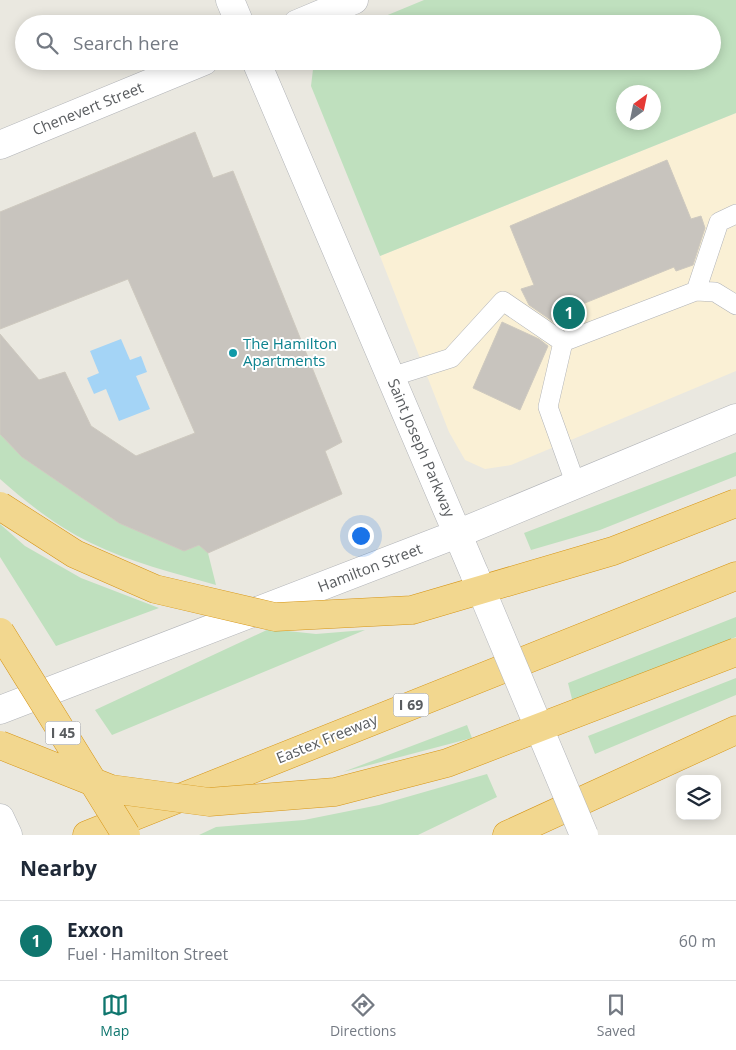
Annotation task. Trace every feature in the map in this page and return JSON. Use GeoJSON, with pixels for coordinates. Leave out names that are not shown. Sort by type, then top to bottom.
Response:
{"type":"FeatureCollection","features":[{"type":"Feature","properties":{"kind":"highway"},"geometry":{"type":"LineString","coordinates":[[0,506],[76,554],[155,589],[275,617],[412,610],[613,551],[736,502]]}},
{"type":"Feature","properties":{"kind":"highway","name":"Eastex Freeway"},"geometry":{"type":"LineString","coordinates":[[86,835],[736,576]]}},
{"type":"Feature","properties":{"kind":"highway","name":"I 45"},"geometry":{"type":"LineString","coordinates":[[0,632],[126,835]]}},
{"type":"Feature","properties":{"kind":"highway"},"geometry":{"type":"LineString","coordinates":[[0,745],[111,790],[209,802],[335,792],[447,764],[736,652]]}},
{"type":"Feature","properties":{"kind":"highway"},"geometry":{"type":"LineString","coordinates":[[507,835],[736,730]]}},
{"type":"Feature","properties":{"kind":"street"},"geometry":{"type":"LineString","coordinates":[[230,0],[236,15]]}},
{"type":"Feature","properties":{"kind":"street"},"geometry":{"type":"LineString","coordinates":[[318,15],[354,0]]}},
{"type":"Feature","properties":{"kind":"street","name":"Chenevert Street"},"geometry":{"type":"LineString","coordinates":[[0,145],[182,70]]}},
{"type":"Feature","properties":{"kind":"street","name":"Saint Joseph Parkway"},"geometry":{"type":"LineString","coordinates":[[260,70],[584,835]]}},
{"type":"Feature","properties":{"kind":"street","name":"Hamilton Street"},"geometry":{"type":"LineString","coordinates":[[0,710],[457,534],[736,418]]}},
{"type":"Feature","properties":{"kind":"street"},"geometry":{"type":"LineString","coordinates":[[0,818],[8,835]]}},
{"type":"Feature","properties":{"kind":"lane"},"geometry":{"type":"LineString","coordinates":[[696,291],[719,222],[736,214]]}},
{"type":"Feature","properties":{"kind":"lane"},"geometry":{"type":"LineString","coordinates":[[563,342],[696,291],[714,292],[736,304]]}},
{"type":"Feature","properties":{"kind":"lane"},"geometry":{"type":"LineString","coordinates":[[391,377],[451,358],[502,300],[563,342]]}},
{"type":"Feature","properties":{"kind":"lane"},"geometry":{"type":"LineString","coordinates":[[563,342],[548,407],[576,485]]}},
{"type":"Feature","properties":{"kind":"shaded area"},"geometry":{"type":"Polygon","coordinates":[[[736,113],[736,371],[511,465],[485,469],[465,460],[449,432],[380,256],[736,113]]]}},
{"type":"Feature","properties":{"kind":"green space"},"geometry":{"type":"Polygon","coordinates":[[[424,0],[736,0],[736,113],[380,256],[311,86],[313,70],[721,70],[721,15],[388,15],[424,0]]]}},
{"type":"Feature","properties":{"kind":"green space"},"geometry":{"type":"Polygon","coordinates":[[[0,434],[22,457],[119,523],[184,551],[199,545],[208,553],[216,585],[152,567],[106,550],[79,537],[44,514],[0,479],[0,434]]]}},
{"type":"Feature","properties":{"kind":"green space"},"geometry":{"type":"Polygon","coordinates":[[[736,452],[736,476],[600,530],[531,550],[524,533],[736,452]]]}},
{"type":"Feature","properties":{"kind":"green space"},"geometry":{"type":"Polygon","coordinates":[[[0,524],[25,546],[81,578],[159,608],[56,646],[0,557],[0,524]]]}},
{"type":"Feature","properties":{"kind":"green space"},"geometry":{"type":"Polygon","coordinates":[[[736,617],[736,637],[573,703],[568,683],[736,617]]]}},
{"type":"Feature","properties":{"kind":"green space"},"geometry":{"type":"Polygon","coordinates":[[[269,629],[316,634],[365,630],[112,735],[95,710],[269,629]]]}},
{"type":"Feature","properties":{"kind":"green space"},"geometry":{"type":"Polygon","coordinates":[[[736,678],[736,695],[595,754],[588,736],[736,678]]]}},
{"type":"Feature","properties":{"kind":"green space"},"geometry":{"type":"Polygon","coordinates":[[[467,725],[472,738],[343,772],[467,725]]]}},
{"type":"Feature","properties":{"kind":"green space"},"geometry":{"type":"Polygon","coordinates":[[[487,774],[497,797],[418,835],[199,835],[216,827],[304,820],[379,805],[487,774]]]}},
{"type":"Feature","properties":{"kind":"water"},"geometry":{"type":"Polygon","coordinates":[[[121,339],[130,360],[141,356],[147,372],[136,376],[150,409],[119,421],[106,389],[94,394],[87,378],[99,373],[90,351],[121,339]]]}},
{"type":"Feature","properties":{"kind":"building","name":"The Hamilton Apartments"},"geometry":{"type":"Polygon","coordinates":[[[195,132],[213,178],[233,171],[342,442],[325,451],[342,494],[208,553],[199,545],[184,551],[119,523],[22,457],[0,434],[0,334],[39,380],[65,372],[91,426],[136,456],[195,433],[128,279],[0,329],[0,212],[195,132]]]}},
{"type":"Feature","properties":{"kind":"building"},"geometry":{"type":"Polygon","coordinates":[[[667,160],[691,219],[701,216],[705,228],[693,265],[676,271],[674,267],[580,305],[583,312],[559,321],[558,325],[529,305],[521,289],[534,285],[510,226],[667,160]]]}},
{"type":"Feature","properties":{"kind":"building"},"geometry":{"type":"Polygon","coordinates":[[[502,322],[539,339],[548,346],[520,410],[473,388],[502,322]]]}},
{"type":"Feature","properties":{"kind":"place","name":"Exxon"},"geometry":{"type":"Point","coordinates":[569,313]}},
{"type":"Feature","properties":{"kind":"place","name":"The Hamilton Apartments"},"geometry":{"type":"Point","coordinates":[233,353]}}]}
